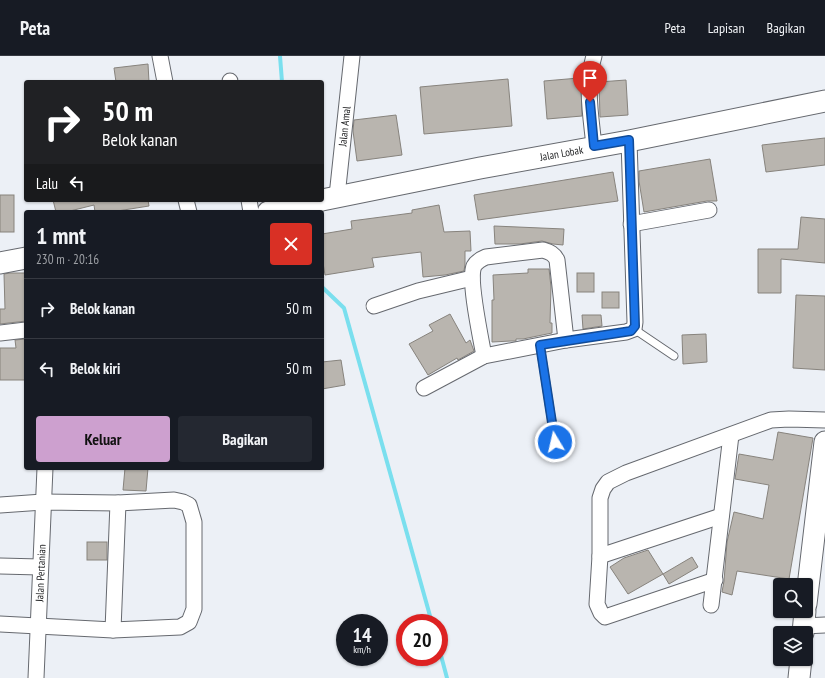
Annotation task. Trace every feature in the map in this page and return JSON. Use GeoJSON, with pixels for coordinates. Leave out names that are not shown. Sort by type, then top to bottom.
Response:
{"type":"FeatureCollection","features":[{"type":"Feature","properties":{"kind":"main road","name":"Jalan Lobak"},"geometry":{"type":"LineString","coordinates":[[327,199],[825,101]]}},
{"type":"Feature","properties":{"kind":"main road","name":"Jalan Lobak"},"geometry":{"type":"LineString","coordinates":[[277,210],[313,202]]}},
{"type":"Feature","properties":{"kind":"main road"},"geometry":{"type":"LineString","coordinates":[[0,263],[24,258]]}},
{"type":"Feature","properties":{"kind":"main road"},"geometry":{"type":"LineString","coordinates":[[810,578],[817,536],[823,481],[825,442]]}},
{"type":"Feature","properties":{"kind":"main road"},"geometry":{"type":"LineString","coordinates":[[800,678],[801,666]]}},
{"type":"Feature","properties":{"kind":"street"},"geometry":{"type":"LineString","coordinates":[[160,56],[165,80]]}},
{"type":"Feature","properties":{"kind":"street","name":"Jalan Amal"},"geometry":{"type":"LineString","coordinates":[[327,199],[352,56]]}},
{"type":"Feature","properties":{"kind":"street"},"geometry":{"type":"LineString","coordinates":[[594,56],[589,86],[594,146]]}},
{"type":"Feature","properties":{"kind":"street"},"geometry":{"type":"LineString","coordinates":[[424,388],[484,356],[566,340],[626,332],[634,329],[629,140]]}},
{"type":"Feature","properties":{"kind":"street"},"geometry":{"type":"LineString","coordinates":[[631,224],[709,210]]}},
{"type":"Feature","properties":{"kind":"street"},"geometry":{"type":"LineString","coordinates":[[484,356],[472,278],[474,265],[479,259],[486,257],[543,250],[554,255],[557,260],[566,340]]}},
{"type":"Feature","properties":{"kind":"street"},"geometry":{"type":"LineString","coordinates":[[374,306],[418,291],[472,278]]}},
{"type":"Feature","properties":{"kind":"street"},"geometry":{"type":"LineString","coordinates":[[0,333],[24,330]]}},
{"type":"Feature","properties":{"kind":"street"},"geometry":{"type":"LineString","coordinates":[[714,580],[605,617],[601,613],[597,604],[600,556],[600,498],[603,489],[608,482],[626,473],[771,420],[825,420]]}},
{"type":"Feature","properties":{"kind":"street"},"geometry":{"type":"LineString","coordinates":[[711,605],[731,435]]}},
{"type":"Feature","properties":{"kind":"street","name":"Jalan Pertanian"},"geometry":{"type":"LineString","coordinates":[[36,678],[45,470]]}},
{"type":"Feature","properties":{"kind":"street"},"geometry":{"type":"LineString","coordinates":[[0,505],[43,502],[174,500],[189,505],[194,522],[194,610],[189,622],[180,626],[113,630],[0,624]]}},
{"type":"Feature","properties":{"kind":"street"},"geometry":{"type":"LineString","coordinates":[[113,630],[118,502]]}},
{"type":"Feature","properties":{"kind":"street"},"geometry":{"type":"LineString","coordinates":[[600,556],[721,516]]}},
{"type":"Feature","properties":{"kind":"street"},"geometry":{"type":"LineString","coordinates":[[0,566],[40,567]]}},
{"type":"Feature","properties":{"kind":"street"},"geometry":{"type":"LineString","coordinates":[[804,623],[825,625]]}},
{"type":"Feature","properties":{"kind":"lane"},"geometry":{"type":"LineString","coordinates":[[634,329],[674,356]]}},
{"type":"Feature","properties":{"kind":"lane"},"geometry":{"type":"LineString","coordinates":[[540,345],[555,442]]}},
{"type":"Feature","properties":{"kind":"building"},"geometry":{"type":"Polygon","coordinates":[[[148,64],[149,80],[116,80],[114,68],[148,64]]]}},
{"type":"Feature","properties":{"kind":"building"},"geometry":{"type":"Polygon","coordinates":[[[579,78],[579,83],[581,83],[582,116],[547,119],[544,81],[579,78]]]}},
{"type":"Feature","properties":{"kind":"building"},"geometry":{"type":"Polygon","coordinates":[[[508,79],[512,126],[424,134],[420,87],[508,79]]]}},
{"type":"Feature","properties":{"kind":"building"},"geometry":{"type":"Polygon","coordinates":[[[626,80],[628,115],[600,117],[599,82],[626,80]]]}},
{"type":"Feature","properties":{"kind":"building"},"geometry":{"type":"Polygon","coordinates":[[[396,115],[402,155],[357,161],[353,131],[354,120],[396,115]]]}},
{"type":"Feature","properties":{"kind":"building"},"geometry":{"type":"Polygon","coordinates":[[[825,138],[825,165],[766,172],[762,145],[825,138]]]}},
{"type":"Feature","properties":{"kind":"building"},"geometry":{"type":"Polygon","coordinates":[[[710,159],[717,201],[707,201],[644,212],[639,181],[639,171],[710,159]]]}},
{"type":"Feature","properties":{"kind":"building"},"geometry":{"type":"Polygon","coordinates":[[[613,172],[618,201],[478,220],[474,195],[613,172]]]}},
{"type":"Feature","properties":{"kind":"building"},"geometry":{"type":"Polygon","coordinates":[[[0,195],[14,195],[14,232],[0,232],[0,195]]]}},
{"type":"Feature","properties":{"kind":"building"},"geometry":{"type":"Polygon","coordinates":[[[54,202],[148,202],[149,206],[124,210],[95,210],[94,205],[74,210],[56,210],[54,202]]]}},
{"type":"Feature","properties":{"kind":"building"},"geometry":{"type":"Polygon","coordinates":[[[439,205],[444,232],[470,231],[471,251],[465,251],[464,271],[445,275],[423,277],[421,252],[372,258],[374,267],[325,275],[324,234],[352,229],[351,221],[412,213],[412,210],[439,205]]]}},
{"type":"Feature","properties":{"kind":"building"},"geometry":{"type":"Polygon","coordinates":[[[801,217],[825,219],[825,263],[781,259],[781,293],[758,293],[758,249],[798,249],[801,217]]]}},
{"type":"Feature","properties":{"kind":"building"},"geometry":{"type":"Polygon","coordinates":[[[494,226],[564,229],[563,245],[542,241],[520,244],[495,244],[494,226]]]}},
{"type":"Feature","properties":{"kind":"building"},"geometry":{"type":"Polygon","coordinates":[[[528,269],[549,269],[551,287],[550,323],[552,323],[552,333],[516,339],[516,341],[492,342],[492,300],[494,300],[493,275],[528,273],[528,269]]]}},
{"type":"Feature","properties":{"kind":"building"},"geometry":{"type":"Polygon","coordinates":[[[24,273],[24,321],[0,324],[0,309],[5,309],[4,274],[24,273]]]}},
{"type":"Feature","properties":{"kind":"building"},"geometry":{"type":"Polygon","coordinates":[[[577,273],[594,273],[594,292],[577,292],[577,273]]]}},
{"type":"Feature","properties":{"kind":"building"},"geometry":{"type":"Polygon","coordinates":[[[602,292],[619,292],[619,308],[602,308],[602,292]]]}},
{"type":"Feature","properties":{"kind":"building"},"geometry":{"type":"Polygon","coordinates":[[[796,295],[825,296],[825,370],[793,368],[796,295]]]}},
{"type":"Feature","properties":{"kind":"building"},"geometry":{"type":"Polygon","coordinates":[[[450,314],[466,343],[470,340],[474,351],[458,360],[457,358],[428,375],[409,344],[433,331],[429,325],[450,314]]]}},
{"type":"Feature","properties":{"kind":"building"},"geometry":{"type":"Polygon","coordinates":[[[582,315],[601,315],[602,326],[583,329],[582,315]]]}},
{"type":"Feature","properties":{"kind":"building"},"geometry":{"type":"Polygon","coordinates":[[[706,334],[707,362],[683,364],[682,335],[706,334]]]}},
{"type":"Feature","properties":{"kind":"building"},"geometry":{"type":"Polygon","coordinates":[[[24,339],[24,380],[0,380],[0,348],[16,348],[15,340],[24,339]]]}},
{"type":"Feature","properties":{"kind":"building"},"geometry":{"type":"Polygon","coordinates":[[[341,360],[345,385],[324,389],[324,362],[341,360]]]}},
{"type":"Feature","properties":{"kind":"building"},"geometry":{"type":"Polygon","coordinates":[[[778,432],[813,438],[789,578],[737,571],[732,595],[722,592],[727,542],[734,512],[763,519],[769,485],[735,479],[739,454],[773,460],[778,432]]]}},
{"type":"Feature","properties":{"kind":"building"},"geometry":{"type":"Polygon","coordinates":[[[125,470],[148,470],[146,491],[123,490],[125,470]]]}},
{"type":"Feature","properties":{"kind":"building"},"geometry":{"type":"Polygon","coordinates":[[[87,542],[107,542],[107,560],[87,560],[87,542]]]}},
{"type":"Feature","properties":{"kind":"building"},"geometry":{"type":"Polygon","coordinates":[[[648,550],[663,574],[628,594],[610,567],[624,558],[648,550]]]}},
{"type":"Feature","properties":{"kind":"building"},"geometry":{"type":"Polygon","coordinates":[[[692,557],[698,567],[669,584],[663,574],[692,557]]]}},
{"type":"Feature","properties":{"kind":"waterway"},"geometry":{"type":"LineString","coordinates":[[280,56],[282,80]]}},
{"type":"Feature","properties":{"kind":"waterway"},"geometry":{"type":"LineString","coordinates":[[324,289],[344,308],[429,614]]}},
{"type":"Feature","properties":{"kind":"waterway"},"geometry":{"type":"LineString","coordinates":[[444,666],[447,678]]}},
{"type":"Feature","properties":{"kind":"route"},"geometry":{"type":"LineString","coordinates":[[555,442],[540,345],[631,331],[635,326],[629,140],[594,146],[590,102]]}}]}
